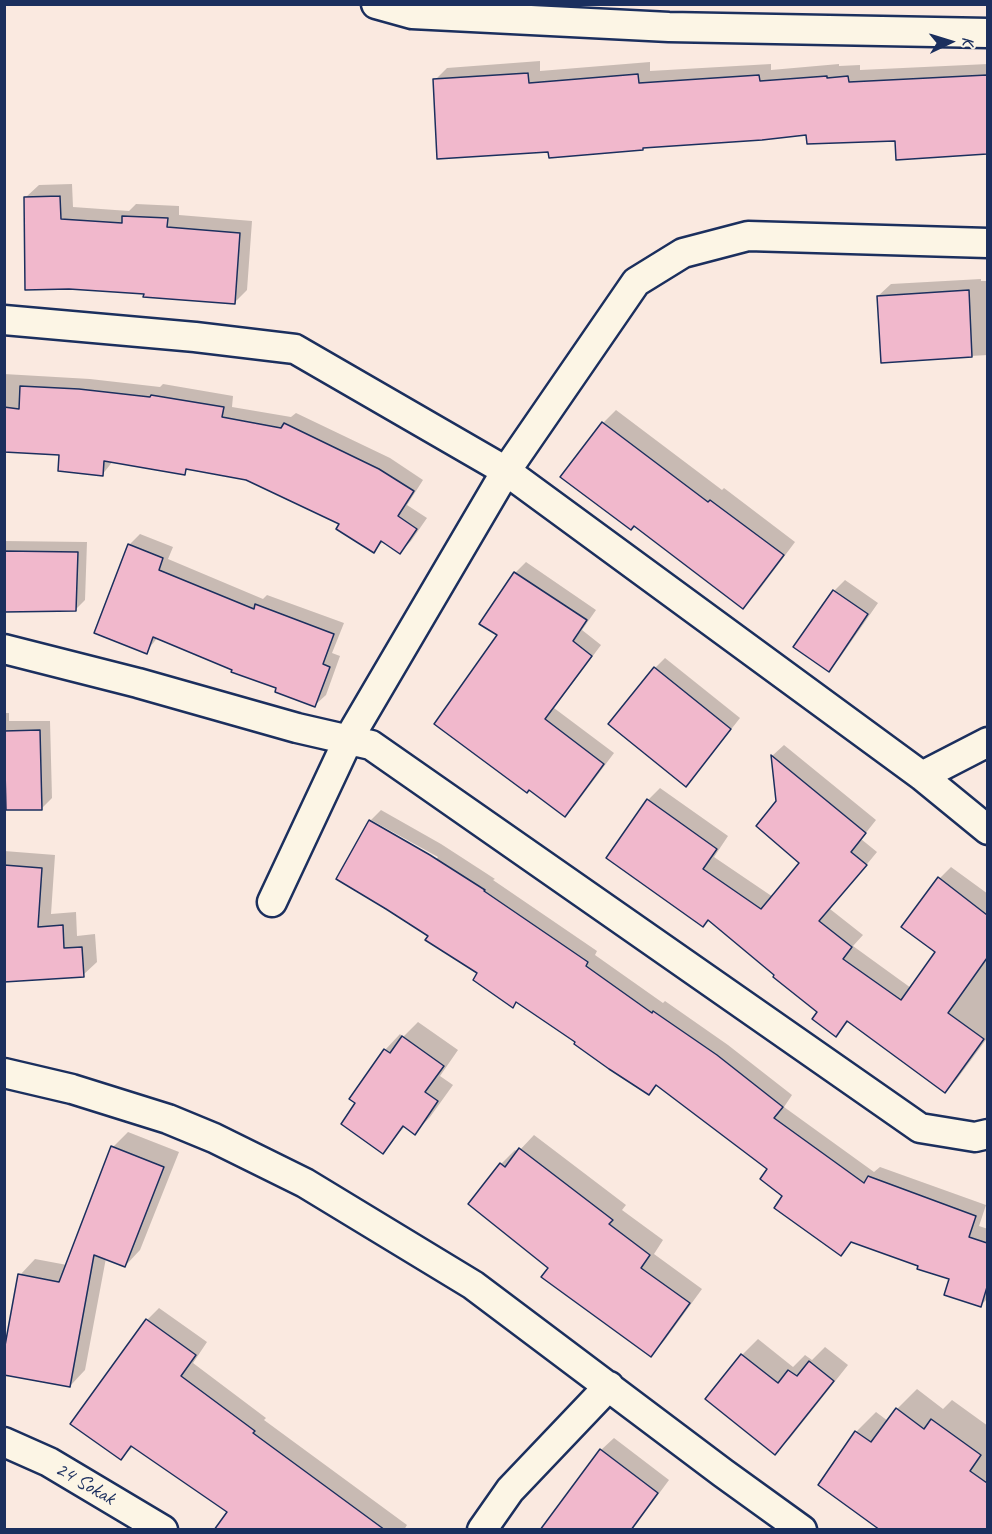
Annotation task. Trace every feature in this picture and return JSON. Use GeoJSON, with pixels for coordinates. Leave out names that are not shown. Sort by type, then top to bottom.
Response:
{"type":"FeatureCollection","features":[{"type":"Feature","properties":{"kind":"street"},"geometry":{"type":"LineString","coordinates":[[376,4],[412,14],[645,26],[987,33]]}},
{"type":"Feature","properties":{"kind":"street"},"geometry":{"type":"LineString","coordinates":[[272,902],[348,740],[506,471],[636,282],[683,253],[748,236],[987,243]]}},
{"type":"Feature","properties":{"kind":"street"},"geometry":{"type":"LineString","coordinates":[[4,320],[195,337],[295,349],[506,471],[922,776],[987,830]]}},
{"type":"Feature","properties":{"kind":"street"},"geometry":{"type":"LineString","coordinates":[[4,649],[138,682],[297,728],[371,745],[920,1128],[975,1137],[987,1134]]}},
{"type":"Feature","properties":{"kind":"street"},"geometry":{"type":"LineString","coordinates":[[922,776],[987,742]]}},
{"type":"Feature","properties":{"kind":"street"},"geometry":{"type":"LineString","coordinates":[[4,1073],[120,1102],[214,1138],[305,1183],[473,1285],[802,1530]]}},
{"type":"Feature","properties":{"kind":"street"},"geometry":{"type":"LineString","coordinates":[[482,1530],[510,1490],[609,1386]]}},
{"type":"Feature","properties":{"kind":"street","name":"24 Sokak"},"geometry":{"type":"LineString","coordinates":[[4,1442],[49,1462],[163,1530]]}},
{"type":"Feature","properties":{"kind":"building"},"geometry":{"type":"Polygon","coordinates":[[[528,73],[529,83],[638,74],[639,83],[759,75],[760,81],[848,76],[849,82],[987,75],[987,154],[896,160],[895,141],[807,144],[806,135],[549,158],[548,152],[437,159],[433,79],[528,73]]]}},
{"type":"Feature","properties":{"kind":"building"},"geometry":{"type":"Polygon","coordinates":[[[60,196],[61,219],[122,223],[122,216],[168,218],[167,227],[240,233],[235,304],[69,289],[25,290],[24,197],[60,196]]]}},
{"type":"Feature","properties":{"kind":"building"},"geometry":{"type":"Polygon","coordinates":[[[969,290],[972,357],[881,363],[877,296],[969,290]]]}},
{"type":"Feature","properties":{"kind":"building"},"geometry":{"type":"Polygon","coordinates":[[[20,386],[79,389],[150,397],[151,395],[224,407],[222,417],[281,428],[284,423],[379,469],[414,491],[398,516],[417,529],[400,554],[381,541],[374,553],[336,529],[339,524],[246,480],[186,469],[185,475],[104,461],[103,476],[58,471],[59,455],[4,452],[4,407],[19,409],[20,386]]]}},
{"type":"Feature","properties":{"kind":"building"},"geometry":{"type":"Polygon","coordinates":[[[602,422],[708,502],[710,500],[784,555],[743,609],[634,526],[631,530],[560,477],[602,422]]]}},
{"type":"Feature","properties":{"kind":"building"},"geometry":{"type":"Polygon","coordinates":[[[128,544],[163,558],[159,570],[254,609],[255,604],[334,634],[323,664],[330,667],[315,707],[275,692],[276,688],[231,672],[232,670],[153,637],[147,654],[94,633],[128,544]]]}},
{"type":"Feature","properties":{"kind":"building"},"geometry":{"type":"Polygon","coordinates":[[[4,551],[78,552],[76,611],[4,612],[4,551]]]}},
{"type":"Feature","properties":{"kind":"building"},"geometry":{"type":"Polygon","coordinates":[[[514,572],[587,620],[573,641],[592,656],[545,719],[604,764],[565,817],[529,790],[527,793],[434,724],[497,635],[479,624],[514,572]]]}},
{"type":"Feature","properties":{"kind":"building"},"geometry":{"type":"Polygon","coordinates":[[[833,590],[868,614],[829,672],[793,647],[833,590]]]}},
{"type":"Feature","properties":{"kind":"building"},"geometry":{"type":"Polygon","coordinates":[[[654,667],[731,729],[686,787],[608,724],[654,667]]]}},
{"type":"Feature","properties":{"kind":"building"},"geometry":{"type":"Polygon","coordinates":[[[40,730],[42,810],[6,810],[4,731],[40,730]]]}},
{"type":"Feature","properties":{"kind":"building"},"geometry":{"type":"Polygon","coordinates":[[[771,755],[866,833],[851,852],[867,865],[819,921],[852,947],[843,959],[901,1000],[935,952],[901,927],[938,877],[987,915],[987,958],[948,1013],[984,1039],[945,1093],[847,1021],[836,1037],[812,1019],[817,1012],[708,920],[703,927],[606,858],[647,799],[717,849],[703,869],[761,909],[799,863],[756,826],[776,801],[771,755]]]}},
{"type":"Feature","properties":{"kind":"building"},"geometry":{"type":"Polygon","coordinates":[[[369,820],[485,890],[588,962],[586,966],[652,1013],[653,1011],[717,1055],[783,1107],[774,1118],[864,1183],[868,1176],[976,1216],[969,1237],[987,1243],[987,1287],[981,1307],[944,1295],[949,1279],[917,1269],[918,1266],[851,1242],[841,1256],[774,1208],[782,1196],[760,1179],[767,1169],[656,1085],[649,1095],[516,1002],[513,1008],[473,980],[477,973],[425,940],[428,936],[336,879],[369,820]]]}},
{"type":"Feature","properties":{"kind":"building"},"geometry":{"type":"Polygon","coordinates":[[[4,865],[42,868],[38,927],[63,925],[64,948],[82,947],[84,977],[4,982],[4,865]]]}},
{"type":"Feature","properties":{"kind":"building"},"geometry":{"type":"Polygon","coordinates":[[[402,1036],[444,1066],[425,1092],[438,1101],[415,1135],[403,1126],[383,1154],[341,1124],[355,1103],[349,1099],[384,1049],[390,1053],[402,1036]]]}},
{"type":"Feature","properties":{"kind":"building"},"geometry":{"type":"Polygon","coordinates":[[[111,1146],[164,1167],[125,1267],[94,1255],[70,1387],[4,1375],[4,1351],[18,1274],[59,1282],[111,1146]]]}},
{"type":"Feature","properties":{"kind":"building"},"geometry":{"type":"Polygon","coordinates":[[[519,1148],[613,1220],[609,1224],[650,1255],[641,1268],[690,1303],[651,1357],[541,1277],[548,1268],[468,1204],[500,1163],[505,1167],[519,1148]]]}},
{"type":"Feature","properties":{"kind":"building"},"geometry":{"type":"Polygon","coordinates":[[[146,1319],[196,1355],[181,1376],[255,1431],[253,1433],[385,1530],[214,1530],[227,1512],[131,1446],[121,1460],[70,1424],[146,1319]]]}},
{"type":"Feature","properties":{"kind":"building"},"geometry":{"type":"Polygon","coordinates":[[[741,1354],[778,1383],[788,1370],[797,1376],[809,1361],[834,1381],[775,1455],[705,1399],[741,1354]]]}},
{"type":"Feature","properties":{"kind":"building"},"geometry":{"type":"Polygon","coordinates":[[[896,1408],[924,1429],[931,1419],[981,1455],[970,1471],[987,1483],[987,1530],[880,1530],[818,1485],[855,1431],[871,1442],[896,1408]]]}},
{"type":"Feature","properties":{"kind":"building"},"geometry":{"type":"Polygon","coordinates":[[[600,1449],[658,1493],[631,1530],[540,1530],[600,1449]]]}}]}
